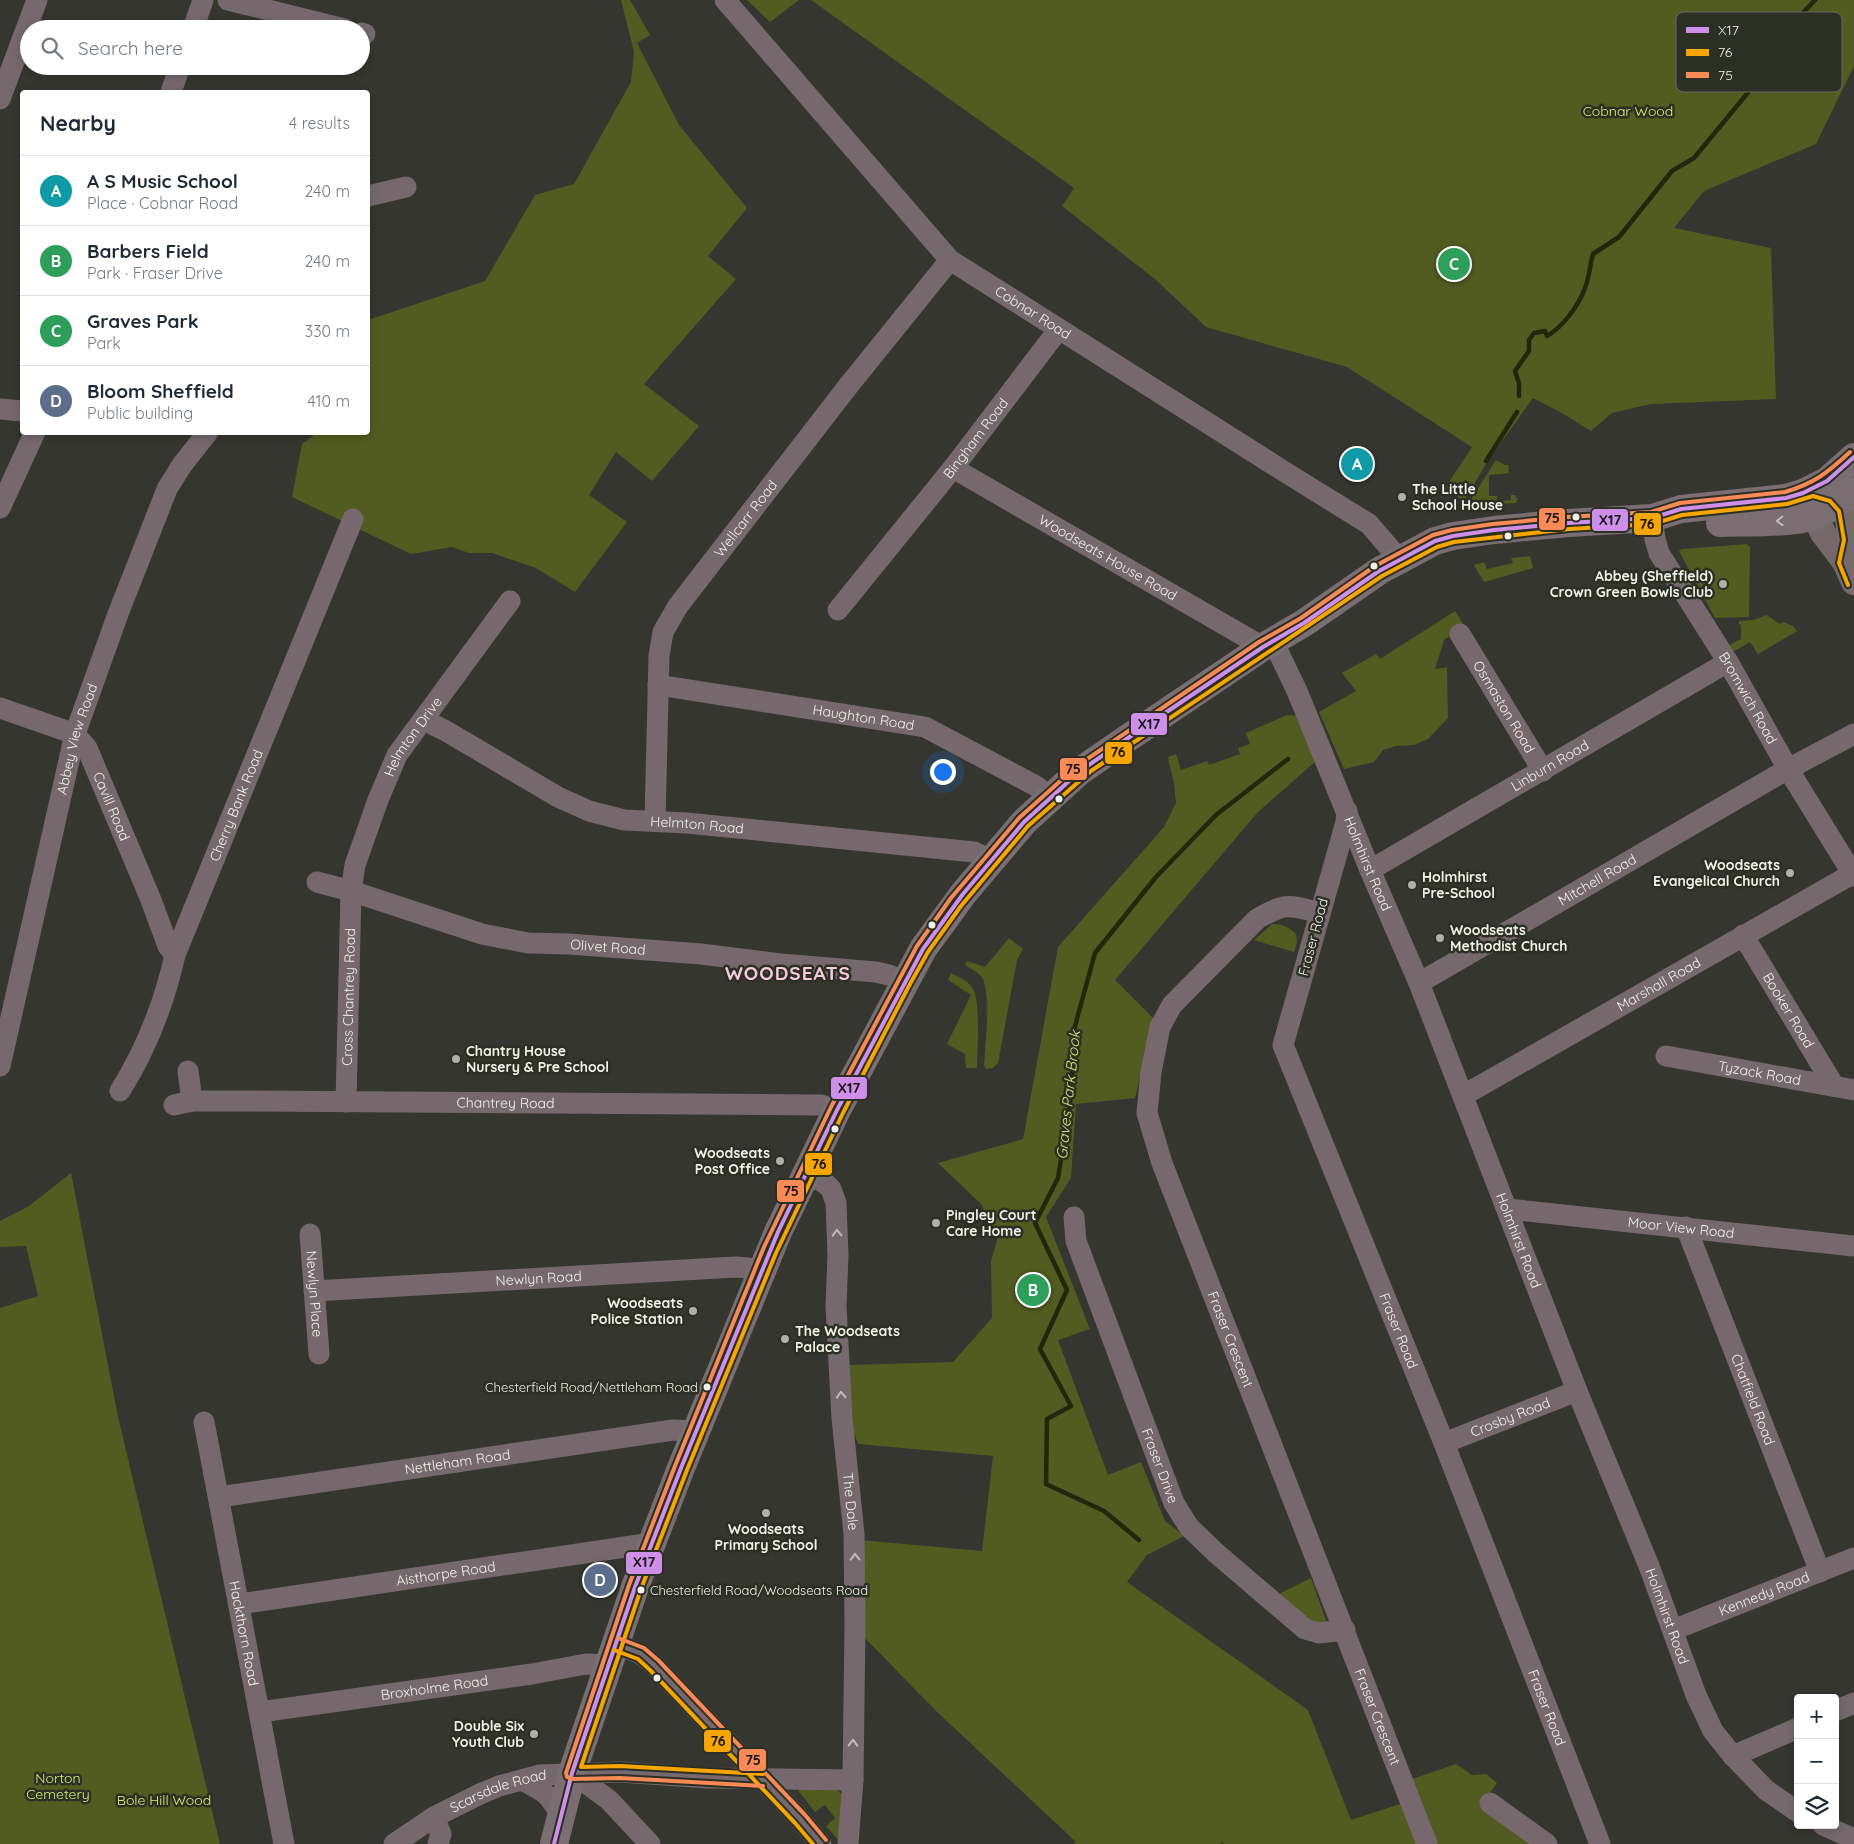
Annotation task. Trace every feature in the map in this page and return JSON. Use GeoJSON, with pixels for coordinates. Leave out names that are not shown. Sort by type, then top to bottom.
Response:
{"type":"FeatureCollection","features":[{"type":"Feature","properties":{"kind":"highway"},"geometry":{"type":"LineString","coordinates":[[554,1844],[572,1773],[652,1543],[778,1232],[837,1110],[923,949],[990,860],[1024,822],[1095,760],[1304,622],[1379,570],[1436,541],[1453,536],[1568,523],[1652,518],[1681,509],[1786,498],[1813,489],[1827,481],[1854,457]]}},
{"type":"Feature","properties":{"kind":"highway"},"geometry":{"type":"LineString","coordinates":[[1652,518],[1682,525],[1795,520],[1815,516],[1847,496]]}},
{"type":"Feature","properties":{"kind":"main road"},"geometry":{"type":"LineString","coordinates":[[1813,489],[1834,496],[1847,496],[1845,508],[1850,540],[1850,572],[1823,532],[1815,516],[1812,508],[1813,489]]}},
{"type":"Feature","properties":{"kind":"street"},"geometry":{"type":"LineString","coordinates":[[29,20],[37,0]]}},
{"type":"Feature","properties":{"kind":"street"},"geometry":{"type":"LineString","coordinates":[[196,20],[203,0]]}},
{"type":"Feature","properties":{"kind":"street"},"geometry":{"type":"LineString","coordinates":[[228,0],[308,20]]}},
{"type":"Feature","properties":{"kind":"street","name":"Cobnar Road"},"geometry":{"type":"LineString","coordinates":[[725,0],[950,260],[1369,524],[1399,559]]}},
{"type":"Feature","properties":{"kind":"street"},"geometry":{"type":"LineString","coordinates":[[1,91],[20,43]]}},
{"type":"Feature","properties":{"kind":"street"},"geometry":{"type":"LineString","coordinates":[[172,90],[177,75]]}},
{"type":"Feature","properties":{"kind":"street"},"geometry":{"type":"LineString","coordinates":[[370,196],[406,187]]}},
{"type":"Feature","properties":{"kind":"street","name":"Wellcarr Road"},"geometry":{"type":"LineString","coordinates":[[655,821],[659,656],[663,632],[678,606],[849,385],[950,260]]}},
{"type":"Feature","properties":{"kind":"street","name":"Bingham Road"},"geometry":{"type":"LineString","coordinates":[[838,610],[953,468],[1059,329]]}},
{"type":"Feature","properties":{"kind":"street"},"geometry":{"type":"LineString","coordinates":[[0,409],[20,411]]}},
{"type":"Feature","properties":{"kind":"street"},"geometry":{"type":"LineString","coordinates":[[0,508],[34,435]]}},
{"type":"Feature","properties":{"kind":"street","name":"Abbey View Road"},"geometry":{"type":"LineString","coordinates":[[0,1066],[75,734],[118,614],[167,489],[182,465],[206,435]]}},
{"type":"Feature","properties":{"kind":"street","name":"Woodseats House Road"},"geometry":{"type":"LineString","coordinates":[[953,468],[1268,644]]}},
{"type":"Feature","properties":{"kind":"street","name":"Bromwich Road"},"geometry":{"type":"LineString","coordinates":[[1652,518],[1659,553],[1728,662],[1788,770],[1854,874]]}},
{"type":"Feature","properties":{"kind":"street","name":"Cherry Bank Road"},"geometry":{"type":"LineString","coordinates":[[120,1091],[159,1014],[175,955],[353,519]]}},
{"type":"Feature","properties":{"kind":"street","name":"Helmton Drive"},"geometry":{"type":"LineString","coordinates":[[351,891],[355,865],[378,800],[397,755],[510,601]]}},
{"type":"Feature","properties":{"kind":"street","name":"Osmaston Road"},"geometry":{"type":"LineString","coordinates":[[1461,642],[1543,771]]}},
{"type":"Feature","properties":{"kind":"street","name":"Holmhirst Road"},"geometry":{"type":"LineString","coordinates":[[1268,644],[1297,691],[1370,870],[1419,983],[1464,1095],[1577,1391],[1649,1566],[1696,1695],[1713,1731],[1733,1756],[1766,1790],[1794,1810]]}},
{"type":"Feature","properties":{"kind":"street","name":"Linburn Road"},"geometry":{"type":"LineString","coordinates":[[1370,870],[1728,662]]}},
{"type":"Feature","properties":{"kind":"street","name":"Haughton Road"},"geometry":{"type":"LineString","coordinates":[[658,685],[925,727],[1036,786],[1051,798]]}},
{"type":"Feature","properties":{"kind":"street"},"geometry":{"type":"LineString","coordinates":[[0,708],[75,734]]}},
{"type":"Feature","properties":{"kind":"street","name":"Helmton Road"},"geometry":{"type":"LineString","coordinates":[[424,720],[558,797],[589,811],[624,820],[655,821],[974,852],[990,860]]}},
{"type":"Feature","properties":{"kind":"street","name":"Cavill Road"},"geometry":{"type":"LineString","coordinates":[[75,734],[87,748],[151,900],[168,946],[175,955]]}},
{"type":"Feature","properties":{"kind":"street","name":"Mitchell Road"},"geometry":{"type":"LineString","coordinates":[[1419,983],[1788,770],[1854,734]]}},
{"type":"Feature","properties":{"kind":"street","name":"Fraser Road"},"geometry":{"type":"LineString","coordinates":[[1347,811],[1346,822],[1283,1045],[1444,1443],[1600,1844]]}},
{"type":"Feature","properties":{"kind":"street","name":"Marshall Road"},"geometry":{"type":"LineString","coordinates":[[1464,1095],[1743,935],[1854,874]]}},
{"type":"Feature","properties":{"kind":"street","name":"Olivet Road"},"geometry":{"type":"LineString","coordinates":[[317,882],[351,891],[482,934],[528,943],[569,944],[701,954],[781,964],[876,972],[890,974],[905,981]]}},
{"type":"Feature","properties":{"kind":"street","name":"Cross Chantrey Road"},"geometry":{"type":"LineString","coordinates":[[346,1102],[351,891]]}},
{"type":"Feature","properties":{"kind":"street","name":"Fraser Crescent"},"geometry":{"type":"LineString","coordinates":[[1320,913],[1288,906],[1273,909],[1256,919],[1172,1005],[1160,1027],[1154,1052],[1147,1113],[1162,1163],[1428,1844]]}},
{"type":"Feature","properties":{"kind":"street","name":"Booker Road"},"geometry":{"type":"LineString","coordinates":[[1743,935],[1844,1088]]}},
{"type":"Feature","properties":{"kind":"street","name":"Tyzack Road"},"geometry":{"type":"LineString","coordinates":[[1666,1056],[1844,1088]]}},
{"type":"Feature","properties":{"kind":"street","name":"Chantrey Road"},"geometry":{"type":"LineString","coordinates":[[188,1071],[183,1103],[346,1102],[821,1105],[837,1110]]}},
{"type":"Feature","properties":{"kind":"street","name":"The Dale"},"geometry":{"type":"LineString","coordinates":[[806,1173],[826,1184],[831,1189],[836,1203],[838,1255],[836,1306],[842,1418],[854,1534],[853,1780],[848,1844]]}},
{"type":"Feature","properties":{"kind":"street","name":"Moor View Road"},"geometry":{"type":"LineString","coordinates":[[1508,1209],[1854,1246]]}},
{"type":"Feature","properties":{"kind":"street","name":"Fraser Drive"},"geometry":{"type":"LineString","coordinates":[[1074,1218],[1076,1241],[1174,1503],[1190,1527],[1216,1553],[1305,1629],[1319,1633],[1345,1630]]}},
{"type":"Feature","properties":{"kind":"street","name":"Chatfield Road"},"geometry":{"type":"LineString","coordinates":[[1686,1227],[1820,1572]]}},
{"type":"Feature","properties":{"kind":"street","name":"Newlyn Place"},"geometry":{"type":"LineString","coordinates":[[310,1234],[319,1354]]}},
{"type":"Feature","properties":{"kind":"street","name":"Newlyn Road"},"geometry":{"type":"LineString","coordinates":[[314,1291],[736,1267],[748,1268],[762,1273]]}},
{"type":"Feature","properties":{"kind":"street","name":"Crosby Road"},"geometry":{"type":"LineString","coordinates":[[1444,1443],[1577,1391]]}},
{"type":"Feature","properties":{"kind":"street","name":"Hackthorn Road"},"geometry":{"type":"LineString","coordinates":[[204,1422],[284,1844]]}},
{"type":"Feature","properties":{"kind":"street","name":"Nettleham Road"},"geometry":{"type":"LineString","coordinates":[[219,1497],[673,1430],[696,1431]]}},
{"type":"Feature","properties":{"kind":"street","name":"Aisthorpe Road"},"geometry":{"type":"LineString","coordinates":[[239,1604],[652,1543]]}},
{"type":"Feature","properties":{"kind":"street","name":"Kennedy Road"},"geometry":{"type":"LineString","coordinates":[[1673,1630],[1854,1558]]}},
{"type":"Feature","properties":{"kind":"street"},"geometry":{"type":"LineString","coordinates":[[612,1654],[641,1654],[654,1665],[800,1819],[820,1844]]}},
{"type":"Feature","properties":{"kind":"street","name":"Broxholme Road"},"geometry":{"type":"LineString","coordinates":[[260,1712],[532,1674],[586,1664],[612,1654]]}},
{"type":"Feature","properties":{"kind":"street"},"geometry":{"type":"LineString","coordinates":[[1839,1709],[1854,1703]]}},
{"type":"Feature","properties":{"kind":"street"},"geometry":{"type":"LineString","coordinates":[[1733,1756],[1794,1730]]}},
{"type":"Feature","properties":{"kind":"street"},"geometry":{"type":"LineString","coordinates":[[609,1800],[606,1792],[608,1786],[620,1772]]}},
{"type":"Feature","properties":{"kind":"street","name":"Scarsdale Road"},"geometry":{"type":"LineString","coordinates":[[394,1844],[434,1818],[492,1789],[546,1774],[620,1772],[763,1780],[853,1780]]}},
{"type":"Feature","properties":{"kind":"street"},"geometry":{"type":"LineString","coordinates":[[572,1773],[609,1800],[650,1844]]}},
{"type":"Feature","properties":{"kind":"street"},"geometry":{"type":"LineString","coordinates":[[522,1780],[550,1796],[560,1815]]}},
{"type":"Feature","properties":{"kind":"street"},"geometry":{"type":"LineString","coordinates":[[1490,1802],[1547,1844]]}},
{"type":"Feature","properties":{"kind":"street"},"geometry":{"type":"LineString","coordinates":[[434,1818],[440,1832],[438,1844]]}},
{"type":"Feature","properties":{"kind":"street"},"geometry":{"type":"LineString","coordinates":[[1832,1829],[1854,1839]]}},
{"type":"Feature","properties":{"kind":"green space"},"geometry":{"type":"Polygon","coordinates":[[[621,0],[630,0],[650,35],[637,43],[679,125],[747,208],[708,256],[736,279],[644,384],[699,426],[652,481],[616,452],[589,495],[627,522],[575,592],[536,568],[492,553],[469,553],[452,547],[411,554],[292,497],[302,444],[313,435],[370,435],[370,319],[485,281],[535,195],[574,184],[631,82],[634,52],[621,0]]]}},
{"type":"Feature","properties":{"kind":"green space"},"geometry":{"type":"Polygon","coordinates":[[[747,0],[799,0],[770,22],[747,0]]]}},
{"type":"Feature","properties":{"kind":"green space","name":"Cobnar Wood"},"geometry":{"type":"Polygon","coordinates":[[[811,0],[1854,0],[1854,66],[1842,91],[1842,12],[1676,12],[1676,92],[1841,92],[1816,144],[1704,191],[1674,228],[1771,248],[1776,399],[1651,404],[1612,413],[1591,431],[1533,398],[1489,459],[1464,501],[1445,488],[1472,447],[1347,367],[1206,327],[1156,280],[1062,206],[1074,188],[811,0]]]}},
{"type":"Feature","properties":{"kind":"green space"},"geometry":{"type":"Polygon","coordinates":[[[1496,460],[1508,465],[1509,473],[1489,475],[1489,496],[1497,496],[1497,501],[1511,500],[1511,495],[1515,495],[1518,498],[1516,503],[1467,506],[1496,460]]]}},
{"type":"Feature","properties":{"kind":"green space","name":"Abbey (Sheffield) Crown Green Bowls Club"},"geometry":{"type":"Polygon","coordinates":[[[1747,544],[1750,547],[1749,617],[1715,618],[1679,551],[1682,549],[1747,544]]]}},
{"type":"Feature","properties":{"kind":"green space"},"geometry":{"type":"Polygon","coordinates":[[[1530,556],[1533,568],[1484,582],[1474,565],[1484,562],[1487,569],[1513,563],[1511,558],[1530,556]]]}},
{"type":"Feature","properties":{"kind":"green space"},"geometry":{"type":"Polygon","coordinates":[[[1455,611],[1465,627],[1444,640],[1435,669],[1447,667],[1448,718],[1428,739],[1414,745],[1396,746],[1383,750],[1374,762],[1344,769],[1319,712],[1356,691],[1342,673],[1376,654],[1380,659],[1455,611]]]}},
{"type":"Feature","properties":{"kind":"green space"},"geometry":{"type":"Polygon","coordinates":[[[1767,615],[1780,624],[1783,622],[1793,626],[1797,631],[1758,654],[1750,642],[1729,654],[1726,647],[1741,639],[1741,625],[1739,621],[1753,620],[1767,615]]]}},
{"type":"Feature","properties":{"kind":"green space"},"geometry":{"type":"Polygon","coordinates":[[[1287,715],[1298,716],[1317,760],[1258,812],[1115,980],[1154,1019],[1135,1098],[1076,1104],[1071,1178],[1046,1217],[1090,1329],[1058,1340],[1108,1475],[1141,1462],[1165,1521],[1184,1536],[1147,1555],[1127,1582],[1308,1710],[1351,1820],[1403,1803],[1418,1844],[1224,1844],[1222,1842],[1220,1844],[1073,1844],[1076,1842],[935,1710],[861,1634],[860,1540],[982,1551],[993,1456],[858,1444],[847,1413],[847,1365],[953,1362],[992,1318],[991,1261],[998,1237],[981,1204],[938,1163],[1023,1139],[1058,947],[1164,827],[1176,803],[1168,757],[1176,754],[1181,770],[1207,761],[1209,765],[1240,754],[1238,748],[1250,744],[1246,733],[1287,715]]]}},
{"type":"Feature","properties":{"kind":"green space"},"geometry":{"type":"Polygon","coordinates":[[[1272,924],[1285,926],[1296,934],[1297,942],[1294,952],[1254,940],[1272,924]]]}},
{"type":"Feature","properties":{"kind":"green space"},"geometry":{"type":"Polygon","coordinates":[[[1009,938],[1023,949],[1017,960],[998,1063],[993,1068],[986,1069],[984,1065],[987,1005],[984,983],[981,976],[965,965],[967,961],[985,967],[1009,938]]]}},
{"type":"Feature","properties":{"kind":"green space"},"geometry":{"type":"Polygon","coordinates":[[[951,973],[969,984],[975,996],[978,1016],[977,1068],[966,1068],[965,1054],[947,1044],[971,995],[948,980],[951,973]]]}},
{"type":"Feature","properties":{"kind":"green space"},"geometry":{"type":"Polygon","coordinates":[[[71,1173],[118,1417],[220,1844],[0,1844],[0,1308],[38,1296],[26,1246],[0,1247],[0,1221],[29,1206],[71,1173]]]}},
{"type":"Feature","properties":{"kind":"green space"},"geometry":{"type":"Polygon","coordinates":[[[1311,1578],[1327,1623],[1323,1628],[1275,1596],[1311,1578]]]}},
{"type":"Feature","properties":{"kind":"green space"},"geometry":{"type":"Polygon","coordinates":[[[1456,1764],[1472,1775],[1486,1774],[1497,1783],[1483,1802],[1541,1844],[1437,1844],[1412,1779],[1456,1764]]]}},
{"type":"Feature","properties":{"kind":"green space"},"geometry":{"type":"Polygon","coordinates":[[[797,1789],[837,1790],[842,1794],[840,1842],[826,1826],[835,1818],[825,1805],[815,1812],[797,1789]]]}},
{"type":"Feature","properties":{"kind":"waterway","name":"Graves Park Brook"},"geometry":{"type":"LineString","coordinates":[[1804,12],[1815,0]]}},
{"type":"Feature","properties":{"kind":"waterway","name":"Graves Park Brook"},"geometry":{"type":"LineString","coordinates":[[1519,396],[1519,383],[1515,371],[1529,351],[1529,340],[1534,333],[1545,331],[1547,336],[1570,315],[1585,288],[1593,254],[1619,237],[1672,171],[1694,158],[1748,92]]}},
{"type":"Feature","properties":{"kind":"waterway","name":"Graves Park Brook"},"geometry":{"type":"LineString","coordinates":[[1486,461],[1517,412]]}},
{"type":"Feature","properties":{"kind":"waterway","name":"Graves Park Brook"},"geometry":{"type":"LineString","coordinates":[[1139,1540],[1104,1511],[1046,1484],[1047,1419],[1071,1406],[1040,1349],[1067,1290],[1035,1223],[1058,1178],[1070,1104],[1075,1026],[1095,953],[1156,877],[1216,815],[1288,759]]}},
{"type":"Feature","properties":{"kind":"transit line","name":"75"},"geometry":{"type":"LineString","coordinates":[[763,1786],[620,1778],[572,1779],[567,1777],[566,1773],[629,1585],[764,1247],[831,1107],[917,946],[951,898],[1019,818],[1077,766],[1259,642],[1301,618],[1375,566],[1433,535],[1493,524],[1651,512],[1680,503],[1785,492],[1805,485],[1820,476],[1850,452]]}},
{"type":"Feature","properties":{"kind":"transit line","name":"X17"},"geometry":{"type":"LineString","coordinates":[[554,1844],[572,1773],[635,1587],[681,1468],[778,1232],[837,1110],[923,949],[963,894],[1024,822],[1080,771],[1128,738],[1263,647],[1304,623],[1379,571],[1435,541],[1453,536],[1494,530],[1652,518],[1681,509],[1786,498],[1803,493],[1827,481],[1854,457]]}},
{"type":"Feature","properties":{"kind":"transit line","name":"76"},"geometry":{"type":"LineString","coordinates":[[763,1774],[620,1766],[581,1767],[641,1589],[687,1470],[776,1253],[843,1113],[928,952],[961,906],[1028,826],[1091,771],[1382,576],[1437,547],[1454,542],[1569,529],[1653,524],[1682,515],[1787,504],[1813,496],[1830,501],[1839,511],[1844,540],[1839,563],[1848,585]]}},
{"type":"Feature","properties":{"kind":"transit line","name":"75"},"geometry":{"type":"LineString","coordinates":[[618,1638],[644,1648],[659,1661],[805,1815],[826,1840]]}},
{"type":"Feature","properties":{"kind":"transit line","name":"76"},"geometry":{"type":"LineString","coordinates":[[614,1650],[638,1659],[650,1670],[813,1844]]}},
{"type":"Feature","properties":{"kind":"place","name":"Graves Park"},"geometry":{"type":"Point","coordinates":[1454,264]}},
{"type":"Feature","properties":{"kind":"place","name":"A S Music School"},"geometry":{"type":"Point","coordinates":[1357,464]}},
{"type":"Feature","properties":{"kind":"place","name":"The Little School House"},"geometry":{"type":"Point","coordinates":[1402,497]}},
{"type":"Feature","properties":{"kind":"place","name":"Abbey (Sheffield) Crown Green Bowls Club"},"geometry":{"type":"Point","coordinates":[1723,584]}},
{"type":"Feature","properties":{"kind":"place","name":"Woodseats Evangelical Church"},"geometry":{"type":"Point","coordinates":[1790,873]}},
{"type":"Feature","properties":{"kind":"place","name":"Holmhirst Pre-School"},"geometry":{"type":"Point","coordinates":[1412,885]}},
{"type":"Feature","properties":{"kind":"place","name":"Woodseats Methodist Church"},"geometry":{"type":"Point","coordinates":[1440,938]}},
{"type":"Feature","properties":{"kind":"place","name":"Chantry House Nursery & Pre School"},"geometry":{"type":"Point","coordinates":[456,1059]}},
{"type":"Feature","properties":{"kind":"place","name":"Woodseats Post Office"},"geometry":{"type":"Point","coordinates":[780,1161]}},
{"type":"Feature","properties":{"kind":"place","name":"Pingley Court Care Home"},"geometry":{"type":"Point","coordinates":[936,1223]}},
{"type":"Feature","properties":{"kind":"place","name":"Barbers Field"},"geometry":{"type":"Point","coordinates":[1033,1290]}},
{"type":"Feature","properties":{"kind":"place","name":"Woodseats Police Station"},"geometry":{"type":"Point","coordinates":[693,1311]}},
{"type":"Feature","properties":{"kind":"place","name":"The Woodseats Palace"},"geometry":{"type":"Point","coordinates":[785,1339]}},
{"type":"Feature","properties":{"kind":"place","name":"Chesterfield Road/Nettleham Road"},"geometry":{"type":"Point","coordinates":[707,1387]}},
{"type":"Feature","properties":{"kind":"place","name":"Woodseats Primary School"},"geometry":{"type":"Point","coordinates":[766,1513]}},
{"type":"Feature","properties":{"kind":"place","name":"Bloom Sheffield"},"geometry":{"type":"Point","coordinates":[600,1580]}},
{"type":"Feature","properties":{"kind":"place","name":"Chesterfield Road/Woodseats Road"},"geometry":{"type":"Point","coordinates":[641,1590]}},
{"type":"Feature","properties":{"kind":"place","name":"Double Six Youth Club"},"geometry":{"type":"Point","coordinates":[534,1734]}},
{"type":"Feature","properties":{"kind":"district","name":"WOODSEATS"},"geometry":{"type":"Point","coordinates":[788,973]}},
{"type":"Feature","properties":{"kind":"park label","name":"Norton Cemetery"},"geometry":{"type":"Point","coordinates":[58,1786]}},
{"type":"Feature","properties":{"kind":"park label","name":"Bole Hill Wood"},"geometry":{"type":"Point","coordinates":[164,1800]}}]}
